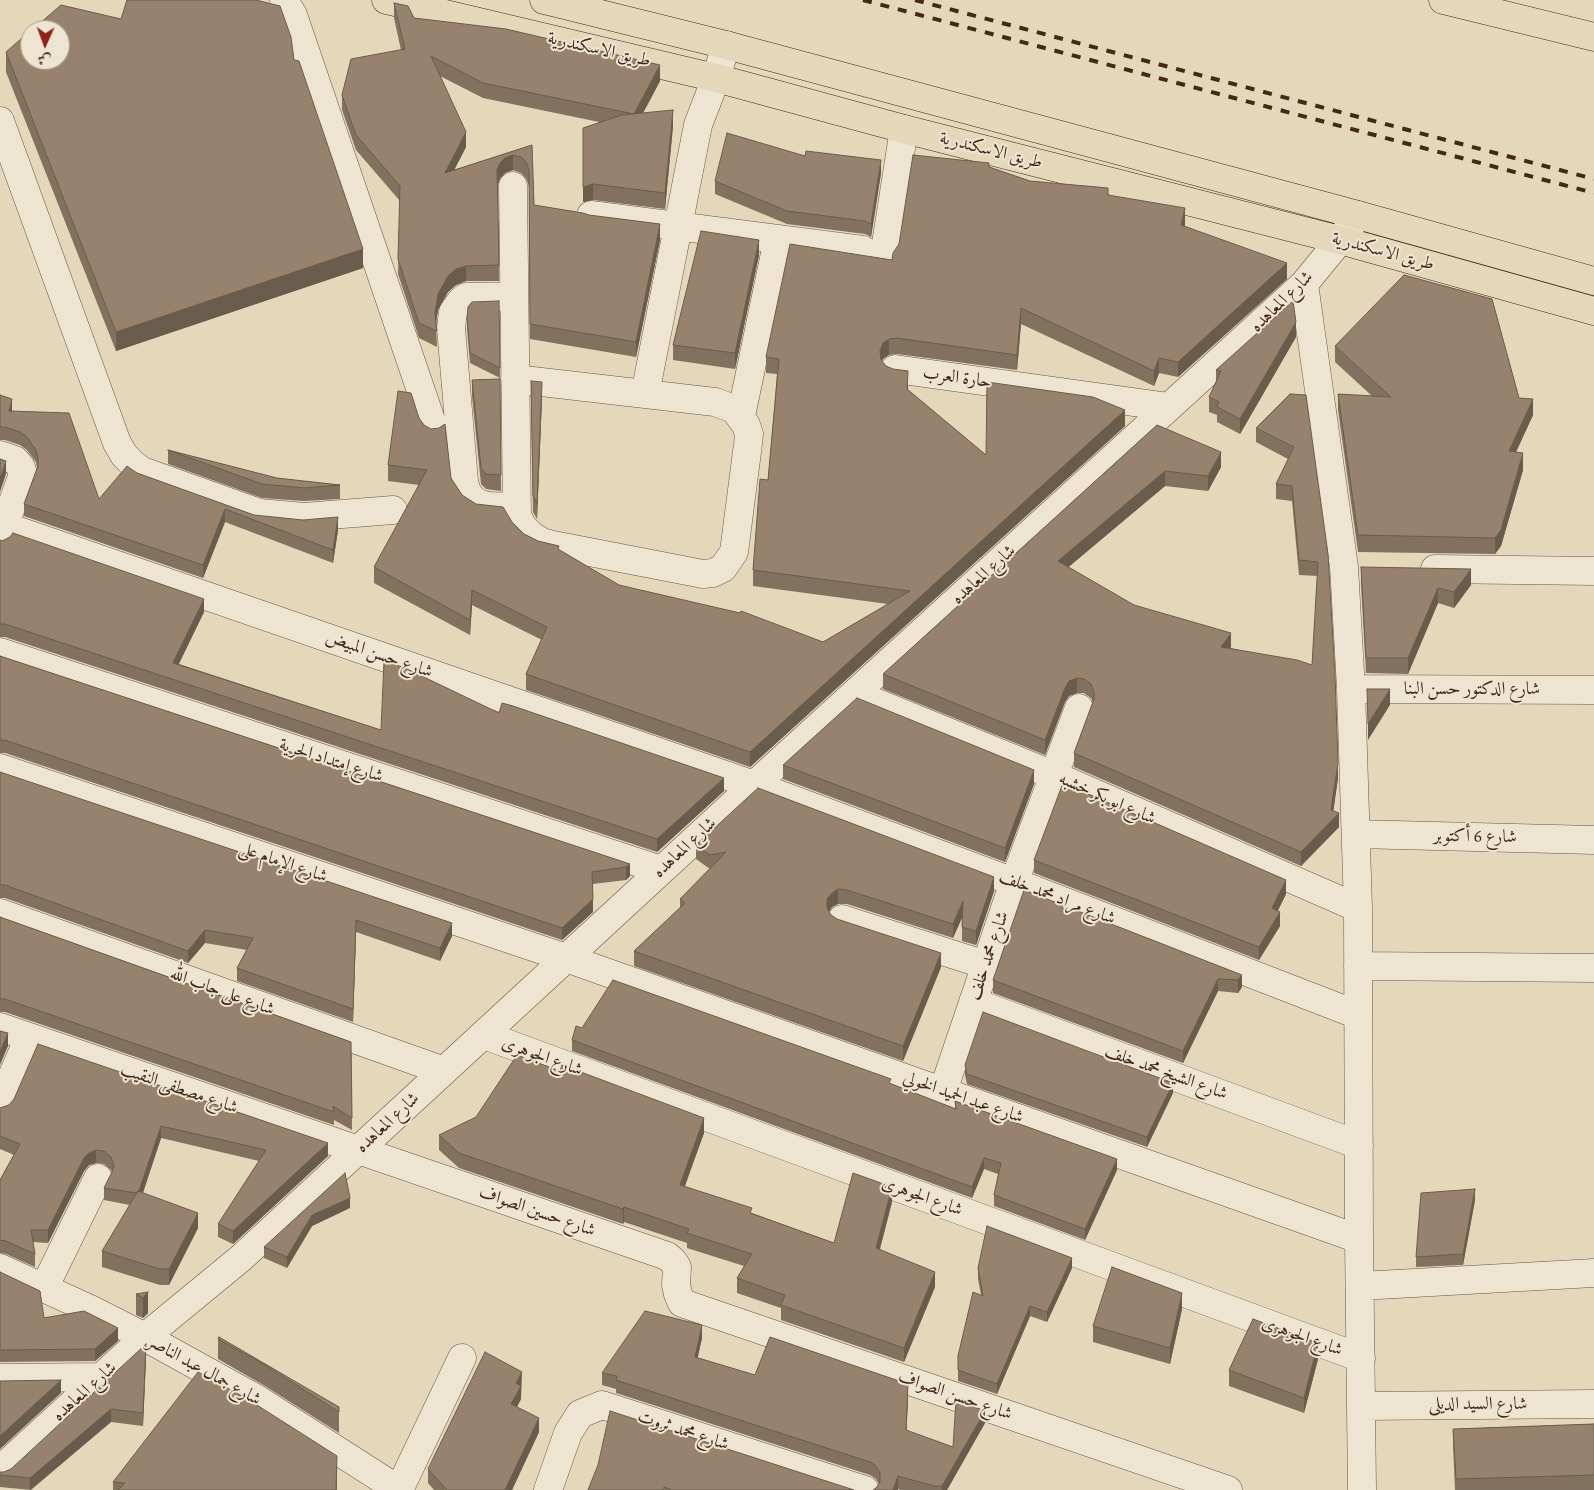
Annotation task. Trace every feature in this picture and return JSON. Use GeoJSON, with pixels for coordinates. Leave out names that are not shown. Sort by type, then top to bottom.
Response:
{"type":"FeatureCollection","features":[{"type":"Feature","properties":{"kind":"main road","name":"طريق الاسكندرية"},"geometry":{"type":"LineString","coordinates":[[386,0],[716,78],[904,129],[1340,240],[1594,311]]}},
{"type":"Feature","properties":{"kind":"main road","name":"طريق الاسكندرية"},"geometry":{"type":"LineString","coordinates":[[544,0],[726,45],[1358,215],[1594,281]]}},
{"type":"Feature","properties":{"kind":"main road"},"geometry":{"type":"LineString","coordinates":[[1443,0],[1594,38]]}},
{"type":"Feature","properties":{"kind":"street"},"geometry":{"type":"LineString","coordinates":[[284,0],[293,15],[434,429]]}},
{"type":"Feature","properties":{"kind":"street"},"geometry":{"type":"LineString","coordinates":[[645,394],[698,125],[726,45]]}},
{"type":"Feature","properties":{"kind":"street"},"geometry":{"type":"LineString","coordinates":[[0,121],[117,443],[124,455],[134,465],[142,470],[259,513],[304,517],[393,510]]}},
{"type":"Feature","properties":{"kind":"street"},"geometry":{"type":"LineString","coordinates":[[591,215],[778,239],[873,254],[904,129]]}},
{"type":"Feature","properties":{"kind":"street"},"geometry":{"type":"LineString","coordinates":[[513,186],[516,507],[517,516],[523,527],[542,542],[703,574],[713,573],[723,568],[734,552],[749,434],[741,416],[734,409],[715,402],[515,379]]}},
{"type":"Feature","properties":{"kind":"street","name":"شارع المعاهده"},"geometry":{"type":"LineString","coordinates":[[0,1470],[102,1377],[240,1258],[359,1150],[661,870],[1304,284],[1358,215]]}},
{"type":"Feature","properties":{"kind":"street"},"geometry":{"type":"LineString","coordinates":[[741,416],[778,239]]}},
{"type":"Feature","properties":{"kind":"street"},"geometry":{"type":"LineString","coordinates":[[1304,284],[1344,567],[1351,689],[1358,908],[1362,1490]]}},
{"type":"Feature","properties":{"kind":"street"},"geometry":{"type":"LineString","coordinates":[[514,296],[466,297],[453,312],[452,328],[466,490],[471,498],[479,504],[516,507]]}},
{"type":"Feature","properties":{"kind":"street","name":"حارة العرب"},"geometry":{"type":"LineString","coordinates":[[895,369],[1169,407]]}},
{"type":"Feature","properties":{"kind":"street"},"geometry":{"type":"LineString","coordinates":[[0,455],[15,460],[21,467],[22,474],[2,532]]}},
{"type":"Feature","properties":{"kind":"street","name":"شارع حسن المبيض"},"geometry":{"type":"LineString","coordinates":[[2,532],[754,785]]}},
{"type":"Feature","properties":{"kind":"street"},"geometry":{"type":"LineString","coordinates":[[1344,567],[1372,568]]}},
{"type":"Feature","properties":{"kind":"street"},"geometry":{"type":"LineString","coordinates":[[1411,568],[1594,571]]}},
{"type":"Feature","properties":{"kind":"street","name":"شارع إمتداد الحرية"},"geometry":{"type":"LineString","coordinates":[[0,652],[661,870]]}},
{"type":"Feature","properties":{"kind":"street","name":"شارع الدكتور حسن البنا"},"geometry":{"type":"LineString","coordinates":[[1351,689],[1594,690]]}},
{"type":"Feature","properties":{"kind":"street","name":"شارع ابو بكر خشبه"},"geometry":{"type":"LineString","coordinates":[[855,694],[1053,776],[1358,908]]}},
{"type":"Feature","properties":{"kind":"street","name":"شارع محمد خلف"},"geometry":{"type":"LineString","coordinates":[[943,1091],[1014,882],[1079,708]]}},
{"type":"Feature","properties":{"kind":"street","name":"شارع الإمام على"},"geometry":{"type":"LineString","coordinates":[[0,768],[566,958]]}},
{"type":"Feature","properties":{"kind":"street","name":"شارع مراد محمد خلف"},"geometry":{"type":"LineString","coordinates":[[754,785],[1014,882],[1358,1015]]}},
{"type":"Feature","properties":{"kind":"street","name":"شارع 6 أكتوبر"},"geometry":{"type":"LineString","coordinates":[[1356,834],[1594,840]]}},
{"type":"Feature","properties":{"kind":"street","name":"شارع على جاب الله"},"geometry":{"type":"LineString","coordinates":[[0,913],[444,1071]]}},
{"type":"Feature","properties":{"kind":"street"},"geometry":{"type":"LineString","coordinates":[[842,919],[986,965]]}},
{"type":"Feature","properties":{"kind":"street","name":"شارع عبد الحميد الخولي"},"geometry":{"type":"LineString","coordinates":[[566,958],[1359,1239]]}},
{"type":"Feature","properties":{"kind":"street"},"geometry":{"type":"LineString","coordinates":[[1358,966],[1594,968]]}},
{"type":"Feature","properties":{"kind":"street","name":"شارع الشيخ محمد خلف"},"geometry":{"type":"LineString","coordinates":[[973,1002],[1359,1145]]}},
{"type":"Feature","properties":{"kind":"street","name":"شارع مصطفى النقيب"},"geometry":{"type":"LineString","coordinates":[[0,1027],[359,1150]]}},
{"type":"Feature","properties":{"kind":"street","name":"شارع الجوهرى"},"geometry":{"type":"LineString","coordinates":[[484,1035],[1361,1358]]}},
{"type":"Feature","properties":{"kind":"street"},"geometry":{"type":"LineString","coordinates":[[0,1105],[29,1037]]}},
{"type":"Feature","properties":{"kind":"street","name":"شارع حسين الصواف"},"geometry":{"type":"LineString","coordinates":[[359,1150],[667,1256],[677,1267],[676,1285],[682,1302]]}},
{"type":"Feature","properties":{"kind":"street"},"geometry":{"type":"LineString","coordinates":[[44,1288],[98,1178]]}},
{"type":"Feature","properties":{"kind":"street","name":"شارع جمال عبد الناصر"},"geometry":{"type":"LineString","coordinates":[[0,1268],[146,1338],[257,1399],[399,1490]]}},
{"type":"Feature","properties":{"kind":"street"},"geometry":{"type":"LineString","coordinates":[[1360,1286],[1594,1273]]}},
{"type":"Feature","properties":{"kind":"street","name":"شارع حسن الصواف"},"geometry":{"type":"LineString","coordinates":[[682,1302],[1228,1490]]}},
{"type":"Feature","properties":{"kind":"street"},"geometry":{"type":"LineString","coordinates":[[399,1490],[462,1358]]}},
{"type":"Feature","properties":{"kind":"street"},"geometry":{"type":"LineString","coordinates":[[0,1378],[102,1377]]}},
{"type":"Feature","properties":{"kind":"street","name":"شارع السيد الديلى"},"geometry":{"type":"LineString","coordinates":[[1361,1406],[1594,1404]]}},
{"type":"Feature","properties":{"kind":"street","name":"شارع محمد ثروت"},"geometry":{"type":"LineString","coordinates":[[548,1490],[568,1433],[580,1414],[602,1405],[865,1490]]}},
{"type":"Feature","properties":{"kind":"building"},"geometry":{"type":"Polygon","coordinates":[[[127,0],[256,0],[280,6],[291,37],[294,60],[299,61],[363,249],[116,332],[6,52],[20,40],[20,70],[70,70],[70,20],[44,20],[61,5],[121,19],[127,0]]]}},
{"type":"Feature","properties":{"kind":"building"},"geometry":{"type":"Polygon","coordinates":[[[394,3],[408,6],[414,18],[506,29],[660,65],[634,114],[483,83],[431,56],[466,132],[445,173],[532,145],[534,205],[589,215],[660,224],[636,342],[530,324],[529,170],[526,162],[521,157],[513,155],[505,158],[497,170],[499,265],[466,266],[456,269],[448,276],[438,294],[435,314],[437,331],[419,323],[398,259],[400,186],[356,135],[342,95],[351,59],[405,49],[394,3]]]}},
{"type":"Feature","properties":{"kind":"building"},"geometry":{"type":"Polygon","coordinates":[[[673,110],[665,193],[593,184],[583,187],[583,128],[622,115],[673,110]]]}},
{"type":"Feature","properties":{"kind":"building"},"geometry":{"type":"Polygon","coordinates":[[[727,133],[805,156],[806,151],[881,160],[871,224],[865,221],[787,211],[715,181],[727,133]]]}},
{"type":"Feature","properties":{"kind":"building"},"geometry":{"type":"Polygon","coordinates":[[[913,155],[989,163],[989,167],[1030,181],[1108,188],[1108,195],[1185,208],[1181,225],[1287,263],[1178,362],[1159,358],[1154,371],[1021,308],[1017,355],[897,338],[889,339],[883,343],[880,351],[881,360],[886,366],[893,369],[908,371],[907,389],[986,455],[987,382],[1093,397],[1125,410],[750,752],[526,674],[547,627],[472,590],[470,620],[374,567],[427,470],[388,465],[398,391],[411,393],[419,418],[424,425],[431,429],[439,428],[445,424],[451,478],[462,495],[476,504],[503,507],[512,522],[524,534],[538,541],[559,546],[558,549],[619,585],[740,613],[741,611],[823,642],[910,591],[753,570],[760,479],[768,480],[779,359],[766,357],[790,244],[892,260],[893,253],[899,244],[913,155]]]}},
{"type":"Feature","properties":{"kind":"building"},"geometry":{"type":"Polygon","coordinates":[[[701,231],[759,240],[735,353],[673,345],[701,231]]]}},
{"type":"Feature","properties":{"kind":"building"},"geometry":{"type":"Polygon","coordinates":[[[1404,275],[1492,299],[1519,398],[1533,399],[1509,451],[1523,453],[1501,530],[1495,538],[1358,535],[1338,394],[1391,397],[1335,346],[1404,275]]]}},
{"type":"Feature","properties":{"kind":"building"},"geometry":{"type":"Polygon","coordinates":[[[499,301],[500,368],[470,353],[467,318],[468,307],[472,302],[499,301]]]}},
{"type":"Feature","properties":{"kind":"building"},"geometry":{"type":"Polygon","coordinates":[[[1293,301],[1296,322],[1240,419],[1217,407],[1219,402],[1209,397],[1221,371],[1216,370],[1293,301]]]}},
{"type":"Feature","properties":{"kind":"building"},"geometry":{"type":"Polygon","coordinates":[[[500,379],[501,475],[486,474],[481,468],[472,380],[500,379]]]}},
{"type":"Feature","properties":{"kind":"building"},"geometry":{"type":"Polygon","coordinates":[[[531,381],[542,382],[537,503],[533,496],[531,381]]]}},
{"type":"Feature","properties":{"kind":"building"},"geometry":{"type":"Polygon","coordinates":[[[1290,394],[1306,395],[1328,554],[1338,763],[1331,810],[1339,813],[1301,852],[1074,753],[1094,699],[1091,684],[1084,679],[1077,678],[1069,681],[1045,740],[883,674],[1157,425],[1221,452],[1208,476],[1165,471],[1058,561],[1134,605],[1231,633],[1221,647],[1297,660],[1312,665],[1318,562],[1299,560],[1292,486],[1276,484],[1294,447],[1256,428],[1290,394]]]}},
{"type":"Feature","properties":{"kind":"building"},"geometry":{"type":"Polygon","coordinates":[[[0,395],[12,399],[9,411],[69,413],[99,499],[127,466],[137,473],[254,515],[303,520],[338,517],[333,550],[225,509],[203,565],[24,504],[38,466],[38,457],[36,450],[27,437],[20,432],[0,427],[0,395]]]}},
{"type":"Feature","properties":{"kind":"building"},"geometry":{"type":"Polygon","coordinates":[[[168,450],[277,478],[340,485],[304,488],[262,484],[168,450]]]}},
{"type":"Feature","properties":{"kind":"building"},"geometry":{"type":"Polygon","coordinates":[[[0,459],[6,461],[0,479],[0,459]]]}},
{"type":"Feature","properties":{"kind":"building"},"geometry":{"type":"Polygon","coordinates":[[[13,533],[204,599],[173,663],[381,730],[384,661],[405,668],[499,713],[502,703],[513,706],[724,778],[657,839],[5,624],[0,624],[0,540],[2,541],[10,537],[13,533]]]}},
{"type":"Feature","properties":{"kind":"building"},"geometry":{"type":"Polygon","coordinates":[[[1361,567],[1471,569],[1454,592],[1438,588],[1408,658],[1366,658],[1361,567]]]}},
{"type":"Feature","properties":{"kind":"building"},"geometry":{"type":"Polygon","coordinates":[[[0,656],[630,864],[626,867],[592,872],[593,899],[562,928],[5,740],[0,740],[0,656]]]}},
{"type":"Feature","properties":{"kind":"building"},"geometry":{"type":"Polygon","coordinates":[[[1367,689],[1390,689],[1368,724],[1367,689]]]}},
{"type":"Feature","properties":{"kind":"building"},"geometry":{"type":"Polygon","coordinates":[[[857,698],[1034,770],[1005,848],[783,765],[857,698]]]}},
{"type":"Feature","properties":{"kind":"building"},"geometry":{"type":"Polygon","coordinates":[[[0,772],[452,923],[440,948],[356,920],[353,1009],[237,968],[253,938],[205,930],[188,951],[5,885],[0,885],[0,772]]]}},
{"type":"Feature","properties":{"kind":"building"},"geometry":{"type":"Polygon","coordinates":[[[1063,783],[1286,880],[1272,908],[1280,912],[1259,947],[1034,860],[1063,783]]]}},
{"type":"Feature","properties":{"kind":"building"},"geometry":{"type":"Polygon","coordinates":[[[758,788],[994,877],[976,931],[962,927],[963,901],[953,924],[847,890],[838,889],[827,899],[827,908],[831,915],[837,919],[941,953],[903,1046],[634,951],[685,903],[680,899],[726,852],[710,855],[696,845],[758,788]]]}},
{"type":"Feature","properties":{"kind":"building"},"geometry":{"type":"Polygon","coordinates":[[[1024,890],[1242,975],[1238,980],[1218,979],[1183,1051],[993,980],[1024,890]]]}},
{"type":"Feature","properties":{"kind":"building"},"geometry":{"type":"Polygon","coordinates":[[[0,917],[351,1042],[352,1118],[333,1106],[334,1112],[5,999],[0,999],[0,917]]]}},
{"type":"Feature","properties":{"kind":"building"},"geometry":{"type":"Polygon","coordinates":[[[613,980],[891,1079],[889,1083],[956,1109],[955,1101],[1117,1159],[1085,1229],[994,1195],[1001,1163],[984,1158],[972,1187],[572,1040],[576,1026],[582,1028],[613,980]]]}},
{"type":"Feature","properties":{"kind":"building"},"geometry":{"type":"Polygon","coordinates":[[[983,1012],[1173,1083],[1147,1137],[967,1074],[965,1065],[983,1012]]]}},
{"type":"Feature","properties":{"kind":"building"},"geometry":{"type":"Polygon","coordinates":[[[0,1031],[8,1033],[0,1052],[0,1031]]]}},
{"type":"Feature","properties":{"kind":"building"},"geometry":{"type":"Polygon","coordinates":[[[38,1044],[328,1143],[233,1231],[218,1224],[266,1150],[161,1126],[137,1193],[104,1188],[114,1165],[111,1157],[104,1151],[96,1150],[84,1158],[48,1230],[31,1230],[35,1254],[0,1240],[0,1180],[20,1144],[0,1136],[0,1108],[9,1105],[14,1099],[38,1044]]]}},
{"type":"Feature","properties":{"kind":"building"},"geometry":{"type":"Polygon","coordinates":[[[517,1055],[560,1071],[562,1065],[704,1118],[680,1185],[752,1208],[750,1213],[834,1243],[853,1173],[892,1187],[876,1248],[935,1272],[904,1348],[781,1305],[785,1295],[737,1278],[752,1254],[687,1233],[689,1229],[624,1207],[623,1209],[459,1153],[439,1135],[476,1117],[517,1055]]]}},
{"type":"Feature","properties":{"kind":"building"},"geometry":{"type":"Polygon","coordinates":[[[345,1173],[350,1198],[312,1215],[287,1257],[264,1247],[345,1173]]]}},
{"type":"Feature","properties":{"kind":"building"},"geometry":{"type":"Polygon","coordinates":[[[1475,1189],[1463,1254],[1416,1257],[1421,1193],[1475,1189]]]}},
{"type":"Feature","properties":{"kind":"building"},"geometry":{"type":"Polygon","coordinates":[[[138,1191],[198,1213],[169,1269],[160,1269],[102,1251],[138,1191]]]}},
{"type":"Feature","properties":{"kind":"building"},"geometry":{"type":"Polygon","coordinates":[[[987,1226],[1072,1258],[1047,1312],[1030,1306],[997,1384],[958,1370],[958,1356],[973,1292],[983,1296],[978,1268],[987,1226]]]}},
{"type":"Feature","properties":{"kind":"building"},"geometry":{"type":"Polygon","coordinates":[[[1112,1267],[1182,1293],[1170,1348],[1093,1326],[1112,1267]]]}},
{"type":"Feature","properties":{"kind":"building"},"geometry":{"type":"Polygon","coordinates":[[[0,1272],[40,1291],[44,1318],[84,1311],[118,1328],[95,1349],[0,1350],[0,1272]]]}},
{"type":"Feature","properties":{"kind":"building"},"geometry":{"type":"Polygon","coordinates":[[[148,1292],[143,1298],[136,1294],[148,1292]]]}},
{"type":"Feature","properties":{"kind":"building"},"geometry":{"type":"Polygon","coordinates":[[[645,1311],[702,1325],[695,1357],[755,1375],[770,1337],[908,1384],[906,1430],[953,1447],[956,1400],[985,1411],[942,1486],[934,1486],[898,1476],[893,1490],[873,1490],[880,1482],[880,1473],[876,1466],[870,1462],[616,1380],[617,1376],[602,1373],[645,1311]]]}},
{"type":"Feature","properties":{"kind":"building"},"geometry":{"type":"Polygon","coordinates":[[[1253,1319],[1318,1343],[1304,1398],[1229,1370],[1253,1319]]]}},
{"type":"Feature","properties":{"kind":"building"},"geometry":{"type":"Polygon","coordinates":[[[219,1337],[339,1407],[339,1412],[265,1365],[218,1339],[219,1337]]]}},
{"type":"Feature","properties":{"kind":"building"},"geometry":{"type":"Polygon","coordinates":[[[146,1344],[143,1413],[111,1409],[30,1478],[0,1475],[0,1472],[11,1469],[146,1344]]]}},
{"type":"Feature","properties":{"kind":"building"},"geometry":{"type":"Polygon","coordinates":[[[485,1352],[522,1372],[516,1383],[521,1386],[511,1404],[539,1418],[505,1490],[447,1490],[428,1469],[485,1352]]]}},
{"type":"Feature","properties":{"kind":"building"},"geometry":{"type":"Polygon","coordinates":[[[198,1372],[249,1400],[337,1456],[336,1490],[118,1490],[125,1483],[113,1482],[198,1372]]]}},
{"type":"Feature","properties":{"kind":"building"},"geometry":{"type":"Polygon","coordinates":[[[61,1380],[0,1436],[0,1381],[61,1380]]]}},
{"type":"Feature","properties":{"kind":"building"},"geometry":{"type":"Polygon","coordinates":[[[610,1411],[854,1490],[672,1490],[664,1487],[663,1490],[588,1490],[598,1465],[610,1411]]]}},
{"type":"Feature","properties":{"kind":"building"},"geometry":{"type":"Polygon","coordinates":[[[1594,1424],[1594,1475],[1456,1479],[1453,1429],[1594,1424]]]}},
{"type":"Feature","properties":{"kind":"railway"},"geometry":{"type":"LineString","coordinates":[[863,0],[1594,193]]}},
{"type":"Feature","properties":{"kind":"railway"},"geometry":{"type":"LineString","coordinates":[[915,0],[1594,179]]}}]}
